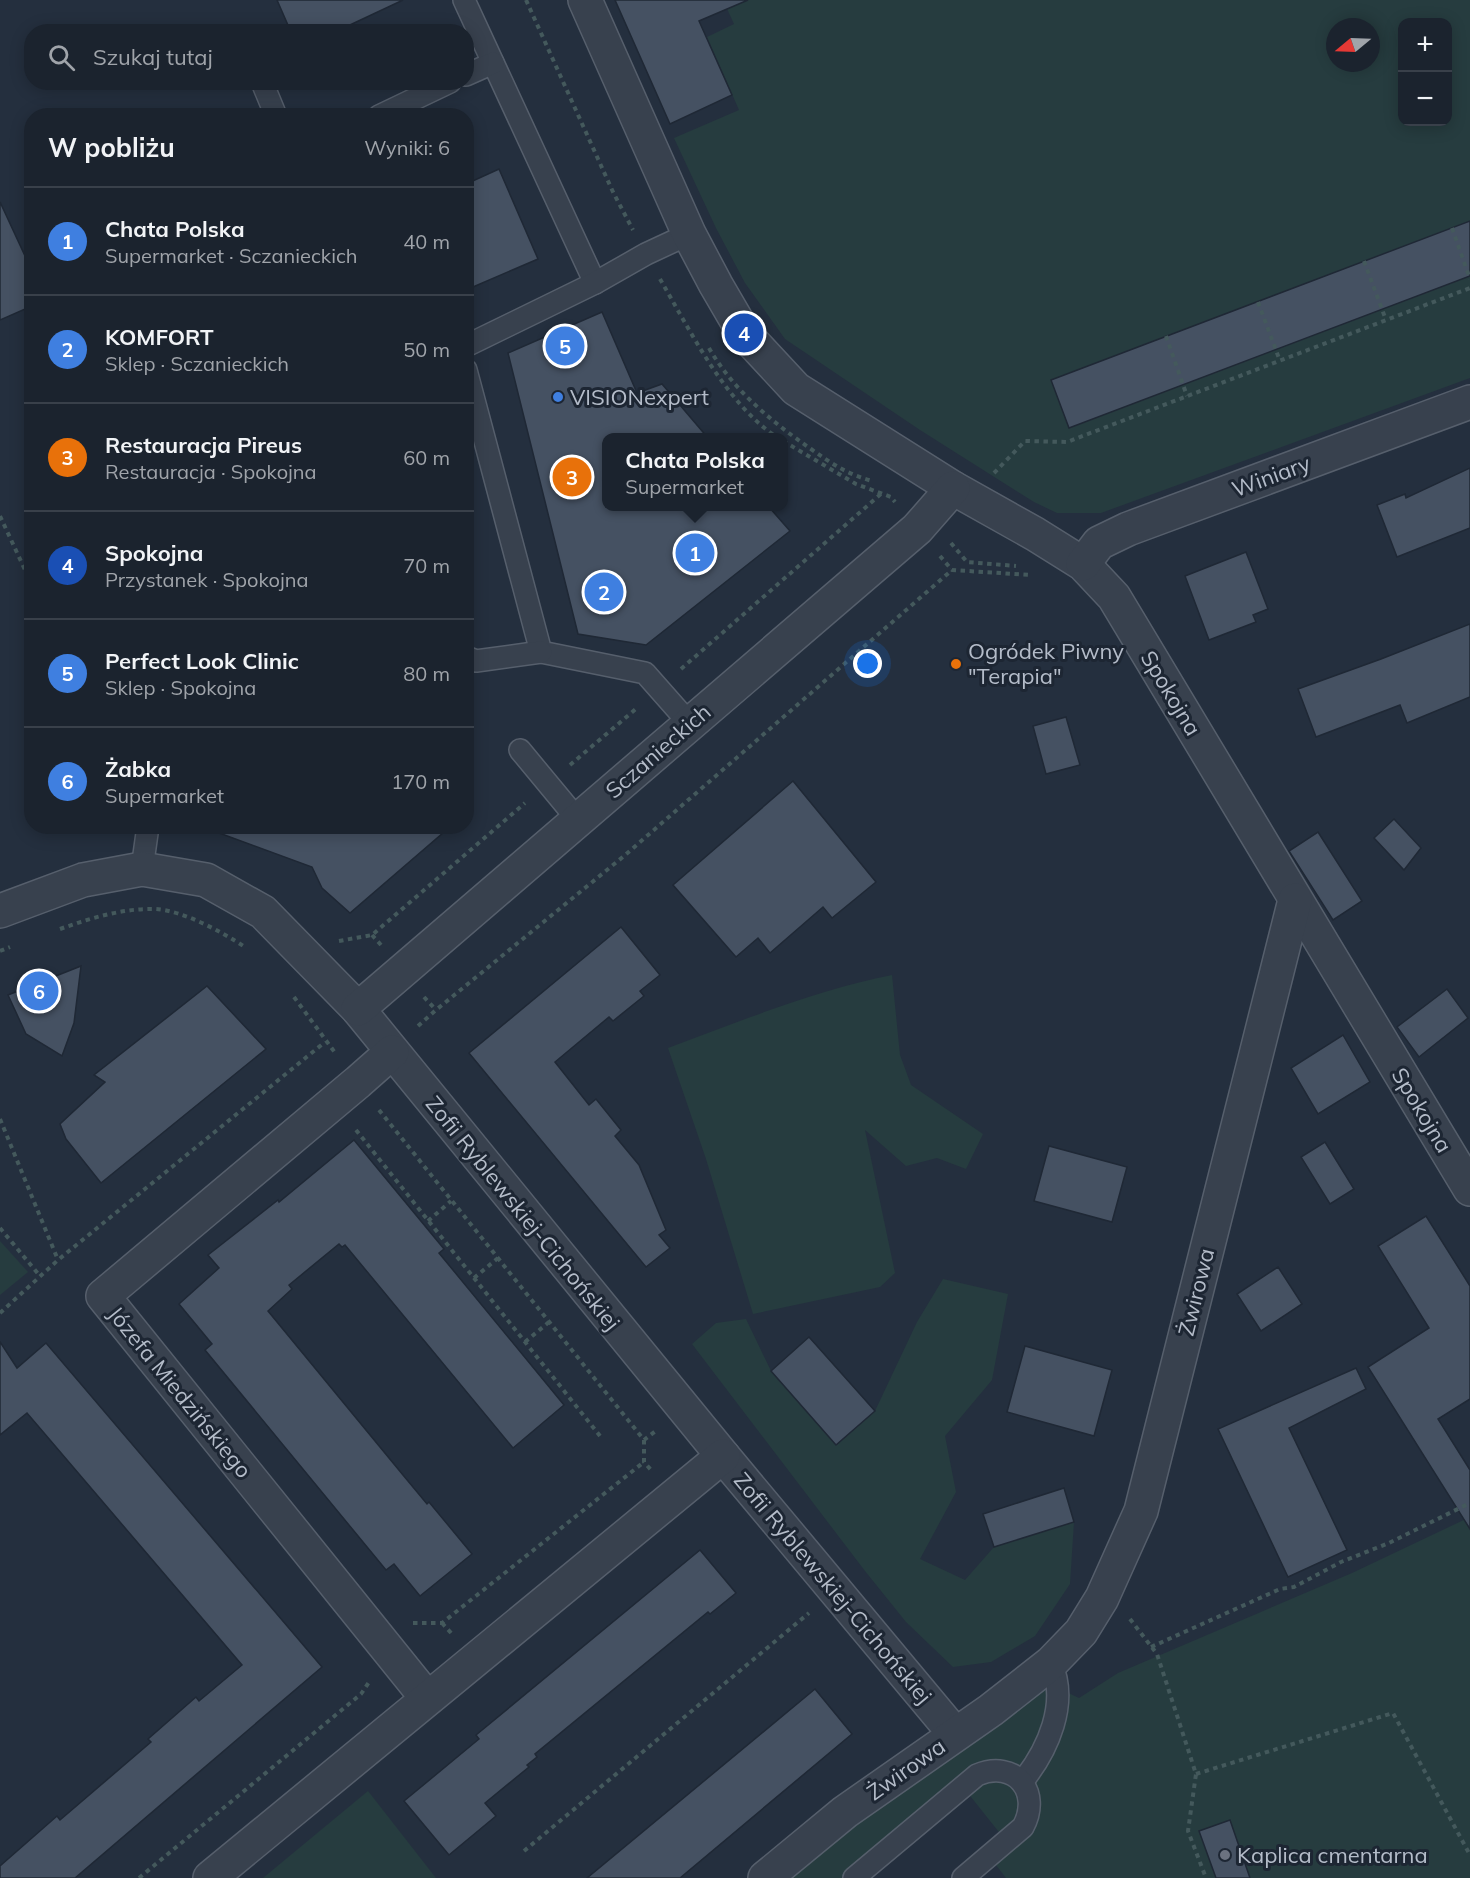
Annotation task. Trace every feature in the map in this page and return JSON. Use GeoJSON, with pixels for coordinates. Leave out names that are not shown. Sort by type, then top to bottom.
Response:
{"type":"FeatureCollection","features":[{"type":"Feature","properties":{"kind":"street","name":"Spokojna"},"geometry":{"type":"LineString","coordinates":[[585,0],[689,234],[744,333],[796,389],[966,495],[1083,564],[1114,597],[1470,1189]]}},
{"type":"Feature","properties":{"kind":"street","name":"Winiary"},"geometry":{"type":"LineString","coordinates":[[1083,564],[1099,543],[1128,529],[1470,402]]}},
{"type":"Feature","properties":{"kind":"street","name":"Sczanieckich"},"geometry":{"type":"LineString","coordinates":[[358,1009],[917,529],[966,495]]}},
{"type":"Feature","properties":{"kind":"street","name":"Zofii Ryblewskiej-Cichońskiej"},"geometry":{"type":"LineString","coordinates":[[0,911],[83,880],[141,869],[206,880],[263,912],[358,1009],[684,1409],[955,1734]]}},
{"type":"Feature","properties":{"kind":"street","name":"Żwirowa"},"geometry":{"type":"LineString","coordinates":[[765,1878],[845,1812],[991,1710],[1050,1663],[1081,1632],[1102,1598],[1141,1511],[1295,900]]}},
{"type":"Feature","properties":{"kind":"street","name":"Józefa Miedzińskiego"},"geometry":{"type":"LineString","coordinates":[[392,1052],[103,1296],[427,1698]]}},
{"type":"Feature","properties":{"kind":"street"},"geometry":{"type":"LineString","coordinates":[[210,1878],[723,1456]]}},
{"type":"Feature","properties":{"kind":"lane"},"geometry":{"type":"LineString","coordinates":[[464,0],[595,283]]}},
{"type":"Feature","properties":{"kind":"lane"},"geometry":{"type":"LineString","coordinates":[[474,71],[493,63]]}},
{"type":"Feature","properties":{"kind":"lane"},"geometry":{"type":"LineString","coordinates":[[265,90],[273,108]]}},
{"type":"Feature","properties":{"kind":"lane"},"geometry":{"type":"LineString","coordinates":[[396,108],[433,90]]}},
{"type":"Feature","properties":{"kind":"lane"},"geometry":{"type":"LineString","coordinates":[[474,342],[689,234]]}},
{"type":"Feature","properties":{"kind":"lane"},"geometry":{"type":"LineString","coordinates":[[474,400],[541,652]]}},
{"type":"Feature","properties":{"kind":"lane"},"geometry":{"type":"LineString","coordinates":[[474,660],[541,652],[645,673],[690,724]]}},
{"type":"Feature","properties":{"kind":"lane"},"geometry":{"type":"LineString","coordinates":[[520,750],[578,820]]}},
{"type":"Feature","properties":{"kind":"lane"},"geometry":{"type":"LineString","coordinates":[[141,869],[147,834]]}},
{"type":"Feature","properties":{"kind":"lane"},"geometry":{"type":"LineString","coordinates":[[963,1878],[1023,1827],[1029,1816],[1031,1804],[1022,1782],[1036,1765],[1047,1744],[1053,1721],[1058,1688],[1056,1675],[1050,1663]]}},
{"type":"Feature","properties":{"kind":"lane","name":"Żwirowa"},"geometry":{"type":"LineString","coordinates":[[854,1878],[977,1775],[1001,1770],[1012,1774],[1022,1782]]}},
{"type":"Feature","properties":{"kind":"path"},"geometry":{"type":"LineString","coordinates":[[1452,228],[1470,279]]}},
{"type":"Feature","properties":{"kind":"path"},"geometry":{"type":"LineString","coordinates":[[1364,261],[1386,320]]}},
{"type":"Feature","properties":{"kind":"path"},"geometry":{"type":"LineString","coordinates":[[966,495],[992,476],[1025,441],[1067,442],[1470,288]]}},
{"type":"Feature","properties":{"kind":"path"},"geometry":{"type":"LineString","coordinates":[[1258,302],[1280,361]]}},
{"type":"Feature","properties":{"kind":"path"},"geometry":{"type":"LineString","coordinates":[[1166,336],[1187,396]]}},
{"type":"Feature","properties":{"kind":"path"},"geometry":{"type":"LineString","coordinates":[[788,444],[856,484],[891,497],[952,570]]}},
{"type":"Feature","properties":{"kind":"path"},"geometry":{"type":"LineString","coordinates":[[0,1313],[58,1260],[326,1042],[285,985],[334,942],[372,934],[659,689],[882,493]]}},
{"type":"Feature","properties":{"kind":"path"},"geometry":{"type":"LineString","coordinates":[[0,516],[24,568]]}},
{"type":"Feature","properties":{"kind":"path"},"geometry":{"type":"LineString","coordinates":[[392,1052],[436,1010],[624,856],[952,570],[1041,576]]}},
{"type":"Feature","properties":{"kind":"path"},"geometry":{"type":"LineString","coordinates":[[59,929],[111,913],[157,909],[187,917],[226,935],[251,950]]}},
{"type":"Feature","properties":{"kind":"path"},"geometry":{"type":"LineString","coordinates":[[0,951],[19,944]]}},
{"type":"Feature","properties":{"kind":"path"},"geometry":{"type":"LineString","coordinates":[[358,1082],[644,1440],[684,1409]]}},
{"type":"Feature","properties":{"kind":"path"},"geometry":{"type":"LineString","coordinates":[[0,1119],[58,1260]]}},
{"type":"Feature","properties":{"kind":"path"},"geometry":{"type":"LineString","coordinates":[[355,1129],[600,1436]]}},
{"type":"Feature","properties":{"kind":"path"},"geometry":{"type":"LineString","coordinates":[[428,1221],[451,1201]]}},
{"type":"Feature","properties":{"kind":"path"},"geometry":{"type":"LineString","coordinates":[[0,1228],[40,1276]]}},
{"type":"Feature","properties":{"kind":"path"},"geometry":{"type":"LineString","coordinates":[[474,1278],[498,1258]]}},
{"type":"Feature","properties":{"kind":"path"},"geometry":{"type":"LineString","coordinates":[[525,1342],[549,1322]]}},
{"type":"Feature","properties":{"kind":"path"},"geometry":{"type":"LineString","coordinates":[[139,1878],[361,1694],[371,1678],[368,1659],[383,1645],[410,1623],[442,1623],[644,1462]]}},
{"type":"Feature","properties":{"kind":"path"},"geometry":{"type":"LineString","coordinates":[[1151,1647],[1280,1589],[1294,1587],[1341,1562],[1389,1543],[1470,1503]]}},
{"type":"Feature","properties":{"kind":"path"},"geometry":{"type":"LineString","coordinates":[[524,1851],[835,1591]]}},
{"type":"Feature","properties":{"kind":"path"},"geometry":{"type":"LineString","coordinates":[[1102,1598],[1127,1615],[1157,1654],[1196,1774],[1188,1831],[1206,1878]]}},
{"type":"Feature","properties":{"kind":"path"},"geometry":{"type":"LineString","coordinates":[[1196,1774],[1393,1713],[1470,1855]]}},
{"type":"Feature","properties":{"kind":"green space"},"geometry":{"type":"Polygon","coordinates":[[[723,0],[1470,0],[1470,378],[1101,513],[1057,513],[1034,502],[920,430],[785,339],[745,283],[716,228],[674,138],[739,110],[707,37],[734,24],[723,0]]]}},
{"type":"Feature","properties":{"kind":"green space"},"geometry":{"type":"Polygon","coordinates":[[[892,975],[900,1055],[911,1085],[983,1134],[966,1169],[937,1158],[906,1166],[865,1130],[895,1273],[880,1287],[753,1314],[706,1159],[668,1048],[807,998],[892,975]]]}},
{"type":"Feature","properties":{"kind":"green space"},"geometry":{"type":"Polygon","coordinates":[[[0,1241],[28,1272],[0,1295],[0,1241]]]}},
{"type":"Feature","properties":{"kind":"green space"},"geometry":{"type":"Polygon","coordinates":[[[943,1279],[1008,1294],[992,1380],[945,1436],[956,1492],[920,1559],[965,1580],[994,1547],[1074,1522],[1070,1584],[1035,1636],[991,1662],[953,1667],[906,1622],[692,1344],[716,1323],[746,1319],[771,1371],[837,1445],[875,1411],[917,1322],[943,1279]]]}},
{"type":"Feature","properties":{"kind":"green space"},"geometry":{"type":"Polygon","coordinates":[[[1470,1517],[1470,1878],[1006,1878],[989,1856],[1006,1841],[963,1787],[854,1878],[765,1878],[1043,1670],[1058,1688],[1079,1698],[1118,1673],[1352,1573],[1470,1517]]]}},
{"type":"Feature","properties":{"kind":"green space"},"geometry":{"type":"Polygon","coordinates":[[[368,1791],[436,1878],[263,1878],[368,1791]]]}},
{"type":"Feature","properties":{"kind":"building"},"geometry":{"type":"Polygon","coordinates":[[[277,0],[403,0],[352,24],[288,24],[277,0]]]}},
{"type":"Feature","properties":{"kind":"building"},"geometry":{"type":"Polygon","coordinates":[[[615,0],[748,0],[699,21],[732,95],[670,124],[615,0]]]}},
{"type":"Feature","properties":{"kind":"building"},"geometry":{"type":"Polygon","coordinates":[[[499,169],[538,259],[474,287],[474,180],[499,169]]]}},
{"type":"Feature","properties":{"kind":"building"},"geometry":{"type":"Polygon","coordinates":[[[0,202],[24,254],[24,310],[0,320],[0,202]]]}},
{"type":"Feature","properties":{"kind":"building"},"geometry":{"type":"Polygon","coordinates":[[[1470,221],[1470,276],[1069,428],[1051,380],[1470,221]]]}},
{"type":"Feature","properties":{"kind":"building"},"geometry":{"type":"Polygon","coordinates":[[[602,312],[637,393],[662,384],[704,433],[602,433],[602,511],[772,511],[790,531],[646,645],[578,634],[508,353],[602,312]]]}},
{"type":"Feature","properties":{"kind":"building"},"geometry":{"type":"Polygon","coordinates":[[[1470,468],[1470,528],[1397,557],[1377,505],[1405,494],[1406,498],[1470,468]]]}},
{"type":"Feature","properties":{"kind":"building"},"geometry":{"type":"Polygon","coordinates":[[[1246,552],[1268,609],[1253,615],[1256,622],[1209,640],[1185,576],[1246,552]]]}},
{"type":"Feature","properties":{"kind":"building"},"geometry":{"type":"Polygon","coordinates":[[[1470,624],[1470,697],[1407,723],[1400,705],[1316,737],[1298,689],[1470,624]]]}},
{"type":"Feature","properties":{"kind":"building"},"geometry":{"type":"Polygon","coordinates":[[[1066,717],[1080,765],[1046,774],[1033,726],[1066,717]]]}},
{"type":"Feature","properties":{"kind":"building"},"geometry":{"type":"Polygon","coordinates":[[[793,781],[876,882],[832,918],[823,907],[770,953],[758,938],[736,957],[673,885],[793,781]]]}},
{"type":"Feature","properties":{"kind":"building"},"geometry":{"type":"Polygon","coordinates":[[[1394,819],[1421,848],[1404,870],[1374,838],[1394,819]]]}},
{"type":"Feature","properties":{"kind":"building"},"geometry":{"type":"Polygon","coordinates":[[[1318,832],[1362,901],[1333,920],[1289,851],[1318,832]]]}},
{"type":"Feature","properties":{"kind":"building"},"geometry":{"type":"Polygon","coordinates":[[[222,834],[442,834],[350,913],[322,888],[312,867],[222,834]]]}},
{"type":"Feature","properties":{"kind":"building"},"geometry":{"type":"Polygon","coordinates":[[[621,927],[660,975],[640,991],[644,996],[613,1021],[609,1017],[555,1062],[589,1105],[596,1099],[621,1130],[615,1136],[639,1165],[666,1230],[659,1235],[670,1248],[646,1267],[469,1053],[621,927]]]}},
{"type":"Feature","properties":{"kind":"building"},"geometry":{"type":"Polygon","coordinates":[[[81,966],[74,1023],[62,1056],[26,1034],[8,995],[81,966]]]}},
{"type":"Feature","properties":{"kind":"building"},"geometry":{"type":"Polygon","coordinates":[[[207,986],[266,1049],[101,1183],[66,1139],[60,1124],[105,1082],[94,1075],[207,986]]]}},
{"type":"Feature","properties":{"kind":"building"},"geometry":{"type":"Polygon","coordinates":[[[1447,989],[1468,1018],[1419,1057],[1397,1027],[1447,989]]]}},
{"type":"Feature","properties":{"kind":"building"},"geometry":{"type":"Polygon","coordinates":[[[1343,1035],[1370,1082],[1318,1114],[1291,1068],[1343,1035]]]}},
{"type":"Feature","properties":{"kind":"building"},"geometry":{"type":"Polygon","coordinates":[[[354,1140],[444,1249],[439,1253],[564,1405],[513,1448],[345,1245],[342,1247],[339,1244],[289,1285],[292,1289],[268,1311],[427,1504],[429,1502],[472,1554],[420,1596],[394,1564],[386,1570],[205,1350],[212,1344],[179,1304],[219,1268],[208,1255],[278,1200],[279,1202],[354,1140]]]}},
{"type":"Feature","properties":{"kind":"building"},"geometry":{"type":"Polygon","coordinates":[[[1325,1142],[1354,1189],[1330,1204],[1301,1157],[1325,1142]]]}},
{"type":"Feature","properties":{"kind":"building"},"geometry":{"type":"Polygon","coordinates":[[[1049,1146],[1127,1167],[1112,1222],[1034,1201],[1049,1146]]]}},
{"type":"Feature","properties":{"kind":"building"},"geometry":{"type":"Polygon","coordinates":[[[1426,1216],[1470,1286],[1470,1399],[1438,1419],[1470,1470],[1470,1529],[1368,1367],[1429,1328],[1378,1246],[1426,1216]]]}},
{"type":"Feature","properties":{"kind":"building"},"geometry":{"type":"Polygon","coordinates":[[[1278,1267],[1302,1304],[1261,1331],[1237,1294],[1278,1267]]]}},
{"type":"Feature","properties":{"kind":"building"},"geometry":{"type":"Polygon","coordinates":[[[809,1337],[875,1411],[836,1445],[771,1371],[809,1337]]]}},
{"type":"Feature","properties":{"kind":"building"},"geometry":{"type":"Polygon","coordinates":[[[0,1342],[17,1368],[46,1343],[322,1667],[75,1878],[0,1878],[0,1866],[57,1816],[60,1820],[151,1742],[148,1739],[196,1697],[199,1701],[242,1665],[27,1413],[0,1435],[0,1342]]]}},
{"type":"Feature","properties":{"kind":"building"},"geometry":{"type":"Polygon","coordinates":[[[1025,1346],[1112,1370],[1094,1436],[1007,1412],[1025,1346]]]}},
{"type":"Feature","properties":{"kind":"building"},"geometry":{"type":"Polygon","coordinates":[[[1356,1368],[1366,1389],[1289,1428],[1347,1550],[1288,1577],[1218,1429],[1356,1368]]]}},
{"type":"Feature","properties":{"kind":"building"},"geometry":{"type":"Polygon","coordinates":[[[1064,1488],[1074,1522],[994,1547],[983,1514],[1064,1488]]]}},
{"type":"Feature","properties":{"kind":"building"},"geometry":{"type":"Polygon","coordinates":[[[700,1550],[736,1593],[710,1614],[708,1612],[535,1754],[537,1757],[527,1765],[529,1767],[485,1803],[496,1816],[449,1855],[404,1801],[479,1739],[476,1735],[700,1550]]]}},
{"type":"Feature","properties":{"kind":"building"},"geometry":{"type":"Polygon","coordinates":[[[815,1689],[852,1734],[680,1878],[587,1878],[815,1689]]]}},
{"type":"Feature","properties":{"kind":"building","name":"Kaplica cmentarna"},"geometry":{"type":"Polygon","coordinates":[[[1230,1820],[1250,1878],[1216,1878],[1199,1831],[1230,1820]]]}},
{"type":"Feature","properties":{"kind":"place","name":"Spokojna"},"geometry":{"type":"Point","coordinates":[744,333]}},
{"type":"Feature","properties":{"kind":"place","name":"Perfect Look Clinic"},"geometry":{"type":"Point","coordinates":[565,346]}},
{"type":"Feature","properties":{"kind":"place","name":"VISIONexpert"},"geometry":{"type":"Point","coordinates":[558,397]}},
{"type":"Feature","properties":{"kind":"place","name":"Restauracja Pireus"},"geometry":{"type":"Point","coordinates":[572,477]}},
{"type":"Feature","properties":{"kind":"place","name":"Chata Polska"},"geometry":{"type":"Point","coordinates":[695,553]}},
{"type":"Feature","properties":{"kind":"place","name":"KOMFORT"},"geometry":{"type":"Point","coordinates":[604,592]}},
{"type":"Feature","properties":{"kind":"place","name":"Ogródek Piwny \"Terapia\""},"geometry":{"type":"Point","coordinates":[956,664]}},
{"type":"Feature","properties":{"kind":"place","name":"Żabka"},"geometry":{"type":"Point","coordinates":[39,991]}},
{"type":"Feature","properties":{"kind":"place","name":"Kaplica cmentarna"},"geometry":{"type":"Point","coordinates":[1225,1855]}}]}
